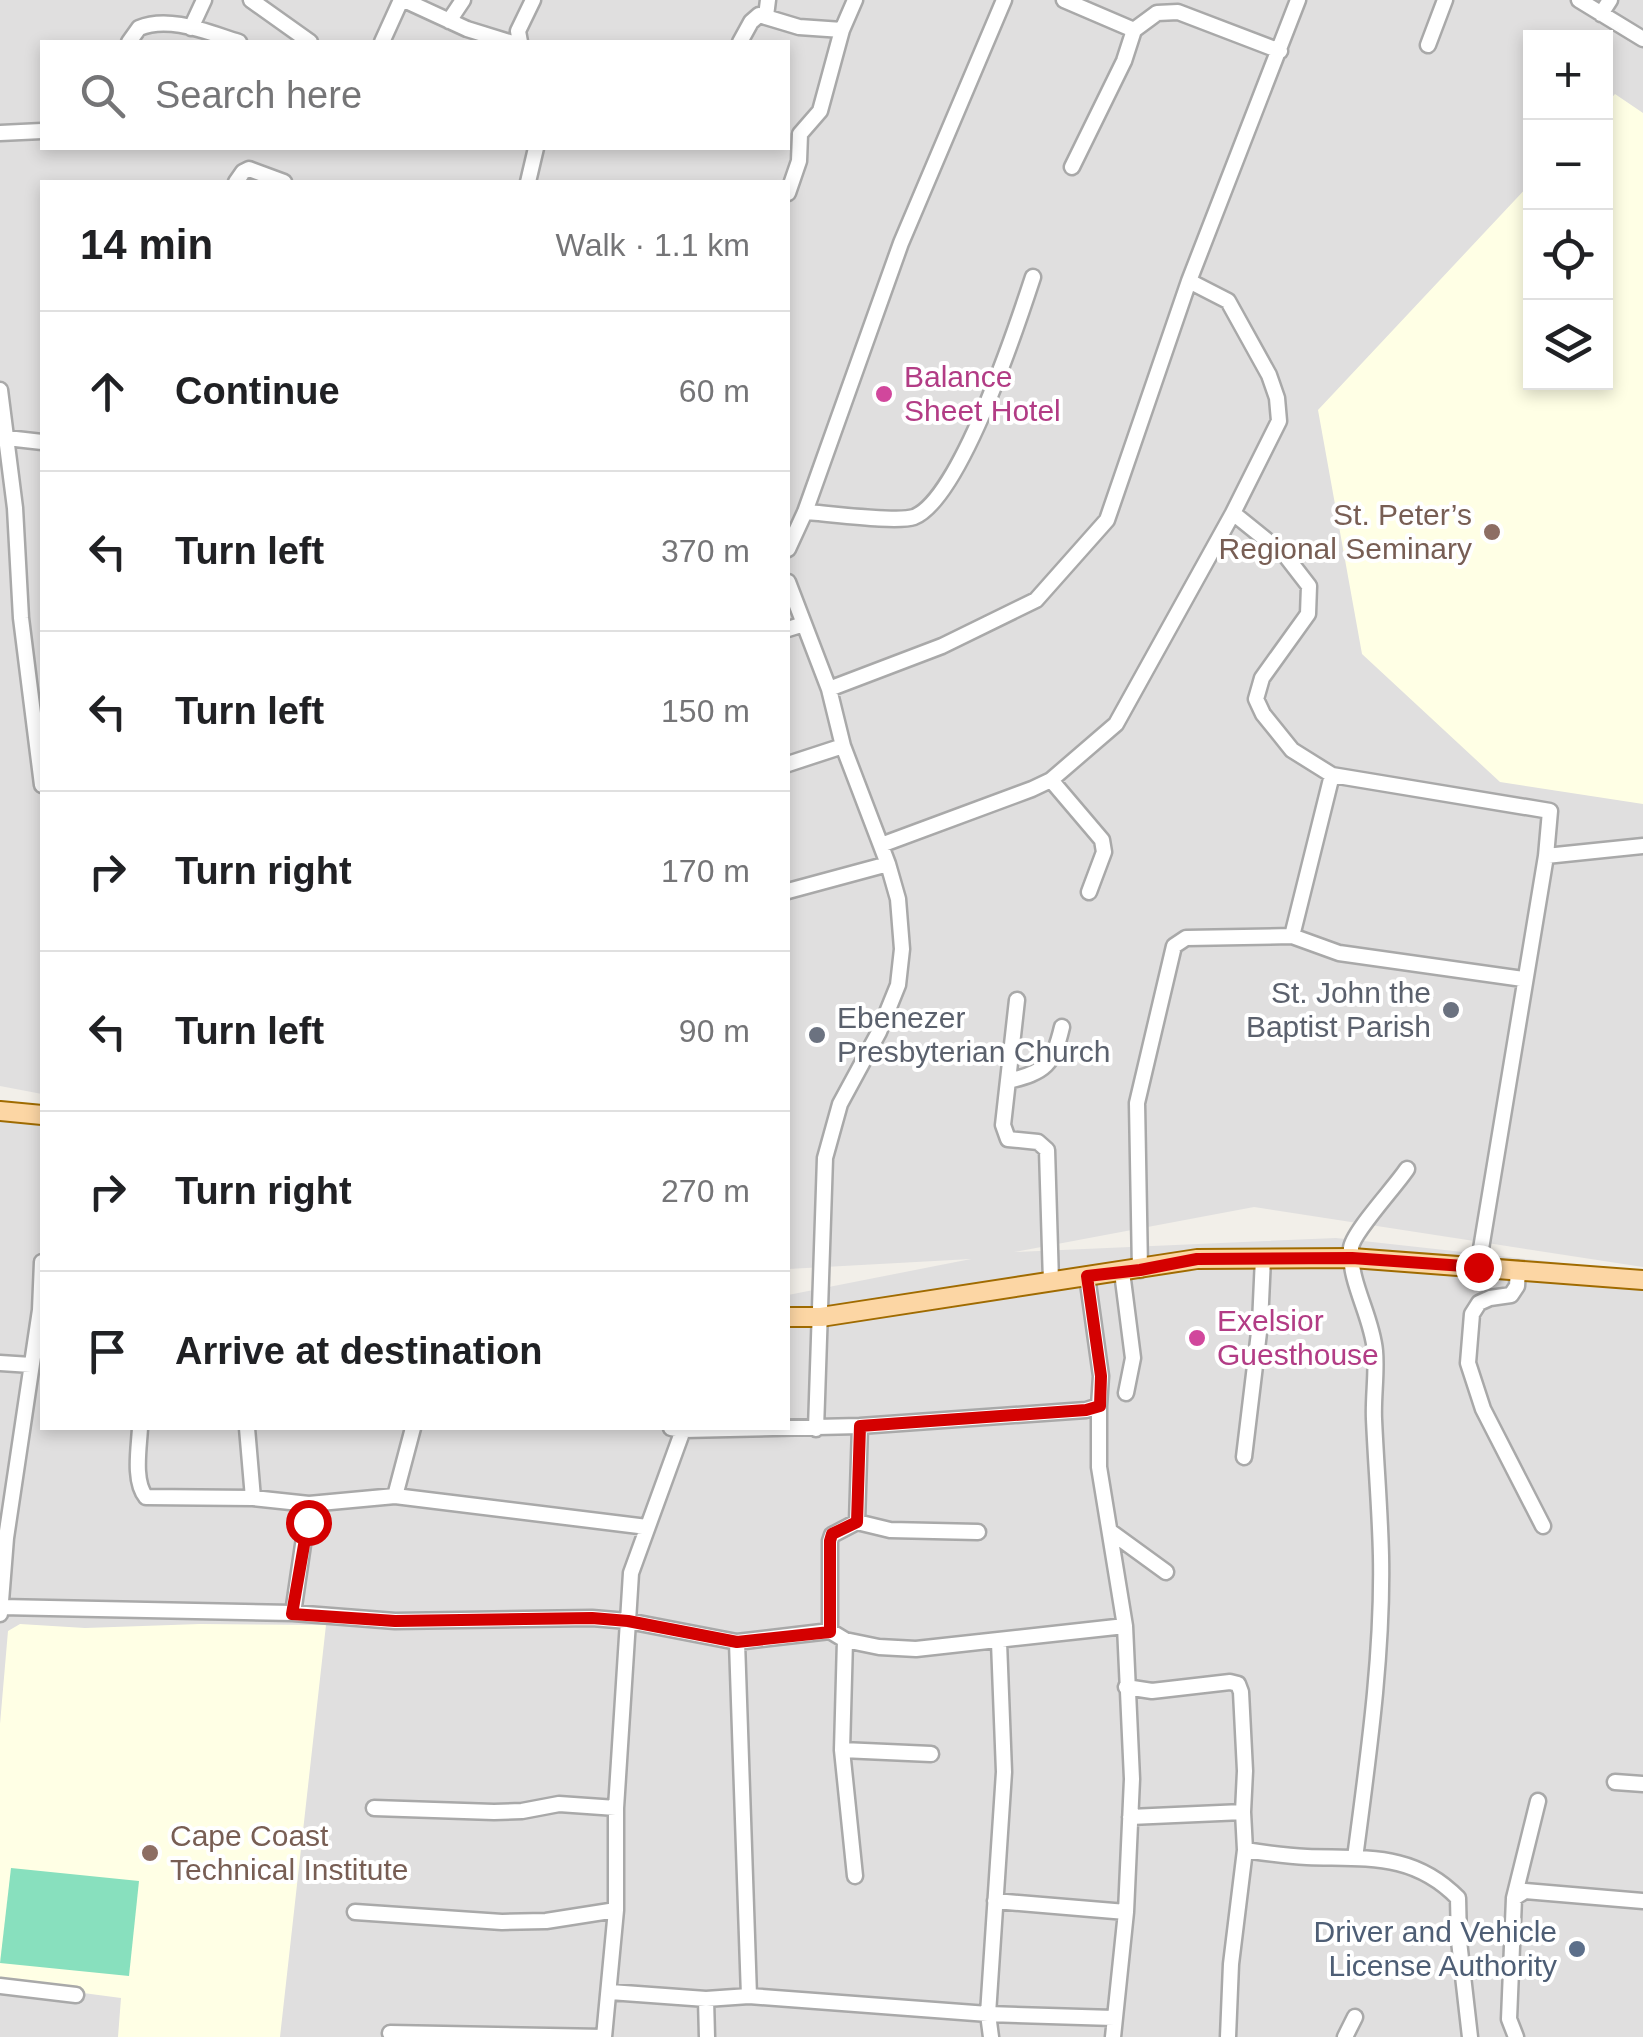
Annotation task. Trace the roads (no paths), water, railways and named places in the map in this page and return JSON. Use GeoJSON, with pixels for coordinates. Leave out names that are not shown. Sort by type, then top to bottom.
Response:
{"type":"FeatureCollection","features":[{"type":"Feature","properties":{"kind":"main road"},"geometry":{"type":"LineString","coordinates":[[0,1110],[40,1115]]}},
{"type":"Feature","properties":{"kind":"main road"},"geometry":{"type":"LineString","coordinates":[[790,1317],[820,1317],[1197,1259],[1352,1258],[1643,1280]]}},
{"type":"Feature","properties":{"kind":"street"},"geometry":{"type":"LineString","coordinates":[[191,28],[204,0]]}},
{"type":"Feature","properties":{"kind":"street"},"geometry":{"type":"LineString","coordinates":[[251,0],[301,40]]}},
{"type":"Feature","properties":{"kind":"street"},"geometry":{"type":"LineString","coordinates":[[383,40],[403,0],[503,40]]}},
{"type":"Feature","properties":{"kind":"street"},"geometry":{"type":"LineString","coordinates":[[450,21],[463,0]]}},
{"type":"Feature","properties":{"kind":"street"},"geometry":{"type":"LineString","coordinates":[[514,0],[532,2],[518,31],[520,40]]}},
{"type":"Feature","properties":{"kind":"street"},"geometry":{"type":"LineString","coordinates":[[766,16],[768,0]]}},
{"type":"Feature","properties":{"kind":"street"},"geometry":{"type":"LineString","coordinates":[[790,187],[799,161],[800,134],[820,111],[842,30],[855,0]]}},
{"type":"Feature","properties":{"kind":"street"},"geometry":{"type":"LineString","coordinates":[[790,545],[901,243],[1004,0]]}},
{"type":"Feature","properties":{"kind":"street"},"geometry":{"type":"LineString","coordinates":[[1064,0],[1134,30]]}},
{"type":"Feature","properties":{"kind":"street"},"geometry":{"type":"LineString","coordinates":[[829,690],[942,646],[1036,600],[1107,520],[1189,281],[1298,0]]}},
{"type":"Feature","properties":{"kind":"street"},"geometry":{"type":"LineString","coordinates":[[1428,45],[1445,0]]}},
{"type":"Feature","properties":{"kind":"street"},"geometry":{"type":"LineString","coordinates":[[1579,0],[1643,39]]}},
{"type":"Feature","properties":{"kind":"street"},"geometry":{"type":"LineString","coordinates":[[1601,14],[1610,0]]}},
{"type":"Feature","properties":{"kind":"street"},"geometry":{"type":"LineString","coordinates":[[1072,167],[1124,61],[1134,30],[1157,12],[1178,12],[1280,51]]}},
{"type":"Feature","properties":{"kind":"street"},"geometry":{"type":"LineString","coordinates":[[741,40],[759,16],[798,27],[842,30]]}},
{"type":"Feature","properties":{"kind":"street"},"geometry":{"type":"LineString","coordinates":[[131,40],[143,25],[156,23],[232,40]]}},
{"type":"Feature","properties":{"kind":"street"},"geometry":{"type":"LineString","coordinates":[[0,133],[40,131]]}},
{"type":"Feature","properties":{"kind":"street"},"geometry":{"type":"LineString","coordinates":[[528,180],[536,150]]}},
{"type":"Feature","properties":{"kind":"street"},"geometry":{"type":"LineString","coordinates":[[238,180],[250,169],[279,180]]}},
{"type":"Feature","properties":{"kind":"street"},"geometry":{"type":"LineString","coordinates":[[805,512],[906,518],[928,508],[949,481],[1000,372],[1034,277]]}},
{"type":"Feature","properties":{"kind":"street"},"geometry":{"type":"LineString","coordinates":[[881,845],[1051,780],[1116,724],[1234,513],[1279,421],[1277,398],[1234,308],[1222,295],[1189,281]]}},
{"type":"Feature","properties":{"kind":"street"},"geometry":{"type":"LineString","coordinates":[[0,390],[21,618],[40,769]]}},
{"type":"Feature","properties":{"kind":"street"},"geometry":{"type":"LineString","coordinates":[[7,438],[40,442]]}},
{"type":"Feature","properties":{"kind":"street"},"geometry":{"type":"LineString","coordinates":[[1234,513],[1285,554],[1309,586],[1308,614],[1262,678],[1256,699],[1284,741],[1332,775],[1550,812],[1478,1267]]}},
{"type":"Feature","properties":{"kind":"street"},"geometry":{"type":"LineString","coordinates":[[790,587],[829,690],[843,746],[888,864],[898,899],[902,949],[898,985],[879,1032],[840,1104],[825,1158],[816,1428]]}},
{"type":"Feature","properties":{"kind":"street"},"geometry":{"type":"LineString","coordinates":[[790,628],[804,624]]}},
{"type":"Feature","properties":{"kind":"street"},"geometry":{"type":"LineString","coordinates":[[790,763],[843,746]]}},
{"type":"Feature","properties":{"kind":"street"},"geometry":{"type":"LineString","coordinates":[[1292,936],[1332,775]]}},
{"type":"Feature","properties":{"kind":"street"},"geometry":{"type":"LineString","coordinates":[[1051,780],[1102,840],[1104,852],[1089,892]]}},
{"type":"Feature","properties":{"kind":"street"},"geometry":{"type":"LineString","coordinates":[[1546,856],[1643,846]]}},
{"type":"Feature","properties":{"kind":"street"},"geometry":{"type":"LineString","coordinates":[[790,890],[888,864]]}},
{"type":"Feature","properties":{"kind":"street"},"geometry":{"type":"LineString","coordinates":[[1126,1393],[1133,1358],[1131,1271],[1137,1105],[1174,946],[1186,938],[1292,936],[1339,952],[1523,979]]}},
{"type":"Feature","properties":{"kind":"street"},"geometry":{"type":"LineString","coordinates":[[1017,1000],[1003,1125],[1005,1135],[1013,1141],[1043,1144],[1050,1160],[1050,1282]]}},
{"type":"Feature","properties":{"kind":"street"},"geometry":{"type":"LineString","coordinates":[[1008,1081],[1039,1071],[1049,1063],[1062,1027]]}},
{"type":"Feature","properties":{"kind":"street"},"geometry":{"type":"LineString","coordinates":[[1355,1858],[1370,1747],[1381,1558],[1374,1415],[1376,1352],[1350,1245],[1408,1169]]}},
{"type":"Feature","properties":{"kind":"street"},"geometry":{"type":"LineString","coordinates":[[1244,1457],[1260,1324],[1263,1258]]}},
{"type":"Feature","properties":{"kind":"street"},"geometry":{"type":"LineString","coordinates":[[1518,1269],[1517,1286],[1511,1295],[1479,1303],[1472,1314],[1468,1363],[1483,1409],[1544,1526]]}},
{"type":"Feature","properties":{"kind":"street"},"geometry":{"type":"LineString","coordinates":[[1087,1276],[1101,1376],[1099,1467],[1126,1626],[1132,1779],[1126,1912],[1113,2037]]}},
{"type":"Feature","properties":{"kind":"street"},"geometry":{"type":"LineString","coordinates":[[40,1310],[3,1538],[0,1611],[292,1614],[395,1621],[592,1618],[737,1642],[830,1632],[879,1647],[916,1649],[1126,1626]]}},
{"type":"Feature","properties":{"kind":"street"},"geometry":{"type":"LineString","coordinates":[[0,1363],[31,1365]]}},
{"type":"Feature","properties":{"kind":"street"},"geometry":{"type":"LineString","coordinates":[[790,1428],[1100,1406]]}},
{"type":"Feature","properties":{"kind":"street"},"geometry":{"type":"LineString","coordinates":[[857,1522],[860,1426]]}},
{"type":"Feature","properties":{"kind":"street"},"geometry":{"type":"LineString","coordinates":[[140,1430],[139,1483],[140,1492],[146,1497],[252,1498],[309,1504],[395,1496],[647,1528]]}},
{"type":"Feature","properties":{"kind":"street"},"geometry":{"type":"LineString","coordinates":[[247,1430],[252,1498]]}},
{"type":"Feature","properties":{"kind":"street"},"geometry":{"type":"LineString","coordinates":[[395,1496],[412,1430]]}},
{"type":"Feature","properties":{"kind":"street"},"geometry":{"type":"LineString","coordinates":[[390,2033],[604,2037],[616,1910],[616,1808],[628,1588],[677,1430]]}},
{"type":"Feature","properties":{"kind":"street"},"geometry":{"type":"LineString","coordinates":[[292,1614],[309,1504]]}},
{"type":"Feature","properties":{"kind":"street"},"geometry":{"type":"LineString","coordinates":[[830,1632],[832,1534],[857,1522],[890,1530],[978,1532]]}},
{"type":"Feature","properties":{"kind":"street"},"geometry":{"type":"LineString","coordinates":[[1111,1532],[1166,1572]]}},
{"type":"Feature","properties":{"kind":"street"},"geometry":{"type":"LineString","coordinates":[[846,1640],[842,1750],[854,1876]]}},
{"type":"Feature","properties":{"kind":"street"},"geometry":{"type":"LineString","coordinates":[[737,1642],[749,1996]]}},
{"type":"Feature","properties":{"kind":"street"},"geometry":{"type":"LineString","coordinates":[[991,2037],[988,2014],[1004,1772],[999,1642]]}},
{"type":"Feature","properties":{"kind":"street"},"geometry":{"type":"LineString","coordinates":[[1126,1687],[1152,1691],[1230,1682],[1238,1684],[1241,1692],[1246,1770],[1245,1850],[1231,1964],[1228,2037]]}},
{"type":"Feature","properties":{"kind":"street"},"geometry":{"type":"LineString","coordinates":[[842,1750],[931,1754]]}},
{"type":"Feature","properties":{"kind":"street"},"geometry":{"type":"LineString","coordinates":[[1615,1782],[1643,1784]]}},
{"type":"Feature","properties":{"kind":"street"},"geometry":{"type":"LineString","coordinates":[[1516,2037],[1509,2019],[1514,1898],[1538,1801]]}},
{"type":"Feature","properties":{"kind":"street"},"geometry":{"type":"LineString","coordinates":[[374,1808],[494,1812],[559,1804],[616,1808]]}},
{"type":"Feature","properties":{"kind":"street"},"geometry":{"type":"LineString","coordinates":[[1130,1817],[1243,1812]]}},
{"type":"Feature","properties":{"kind":"street"},"geometry":{"type":"LineString","coordinates":[[1245,1850],[1386,1860],[1421,1870],[1442,1882],[1458,1898],[1458,1941],[1470,2037]]}},
{"type":"Feature","properties":{"kind":"street"},"geometry":{"type":"LineString","coordinates":[[1514,1898],[1525,1891],[1643,1902]]}},
{"type":"Feature","properties":{"kind":"street"},"geometry":{"type":"LineString","coordinates":[[995,1901],[1126,1912]]}},
{"type":"Feature","properties":{"kind":"street"},"geometry":{"type":"LineString","coordinates":[[354,1912],[502,1922],[616,1910]]}},
{"type":"Feature","properties":{"kind":"street"},"geometry":{"type":"LineString","coordinates":[[0,1986],[76,1994]]}},
{"type":"Feature","properties":{"kind":"street"},"geometry":{"type":"LineString","coordinates":[[610,1992],[706,2000],[749,1996],[988,2014],[1114,2018]]}},
{"type":"Feature","properties":{"kind":"street"},"geometry":{"type":"LineString","coordinates":[[706,2000],[707,2037]]}},
{"type":"Feature","properties":{"kind":"street"},"geometry":{"type":"LineString","coordinates":[[1344,2037],[1355,2017]]}},
{"type":"Feature","properties":{"kind":"place","name":"Balance Sheet Hotel"},"geometry":{"type":"Point","coordinates":[884,394]}},
{"type":"Feature","properties":{"kind":"place","name":"St. Peter’s Regional Seminary"},"geometry":{"type":"Point","coordinates":[1492,532]}},
{"type":"Feature","properties":{"kind":"place","name":"St. John the Baptist Parish"},"geometry":{"type":"Point","coordinates":[1451,1010]}},
{"type":"Feature","properties":{"kind":"place","name":"Ebenezer Presbyterian Church"},"geometry":{"type":"Point","coordinates":[817,1035]}},
{"type":"Feature","properties":{"kind":"place","name":"Exelsior Guesthouse"},"geometry":{"type":"Point","coordinates":[1197,1338]}},
{"type":"Feature","properties":{"kind":"place","name":"Cape Coast Technical Institute"},"geometry":{"type":"Point","coordinates":[150,1853]}},
{"type":"Feature","properties":{"kind":"place","name":"Driver and Vehicle License Authority"},"geometry":{"type":"Point","coordinates":[1577,1949]}}]}
